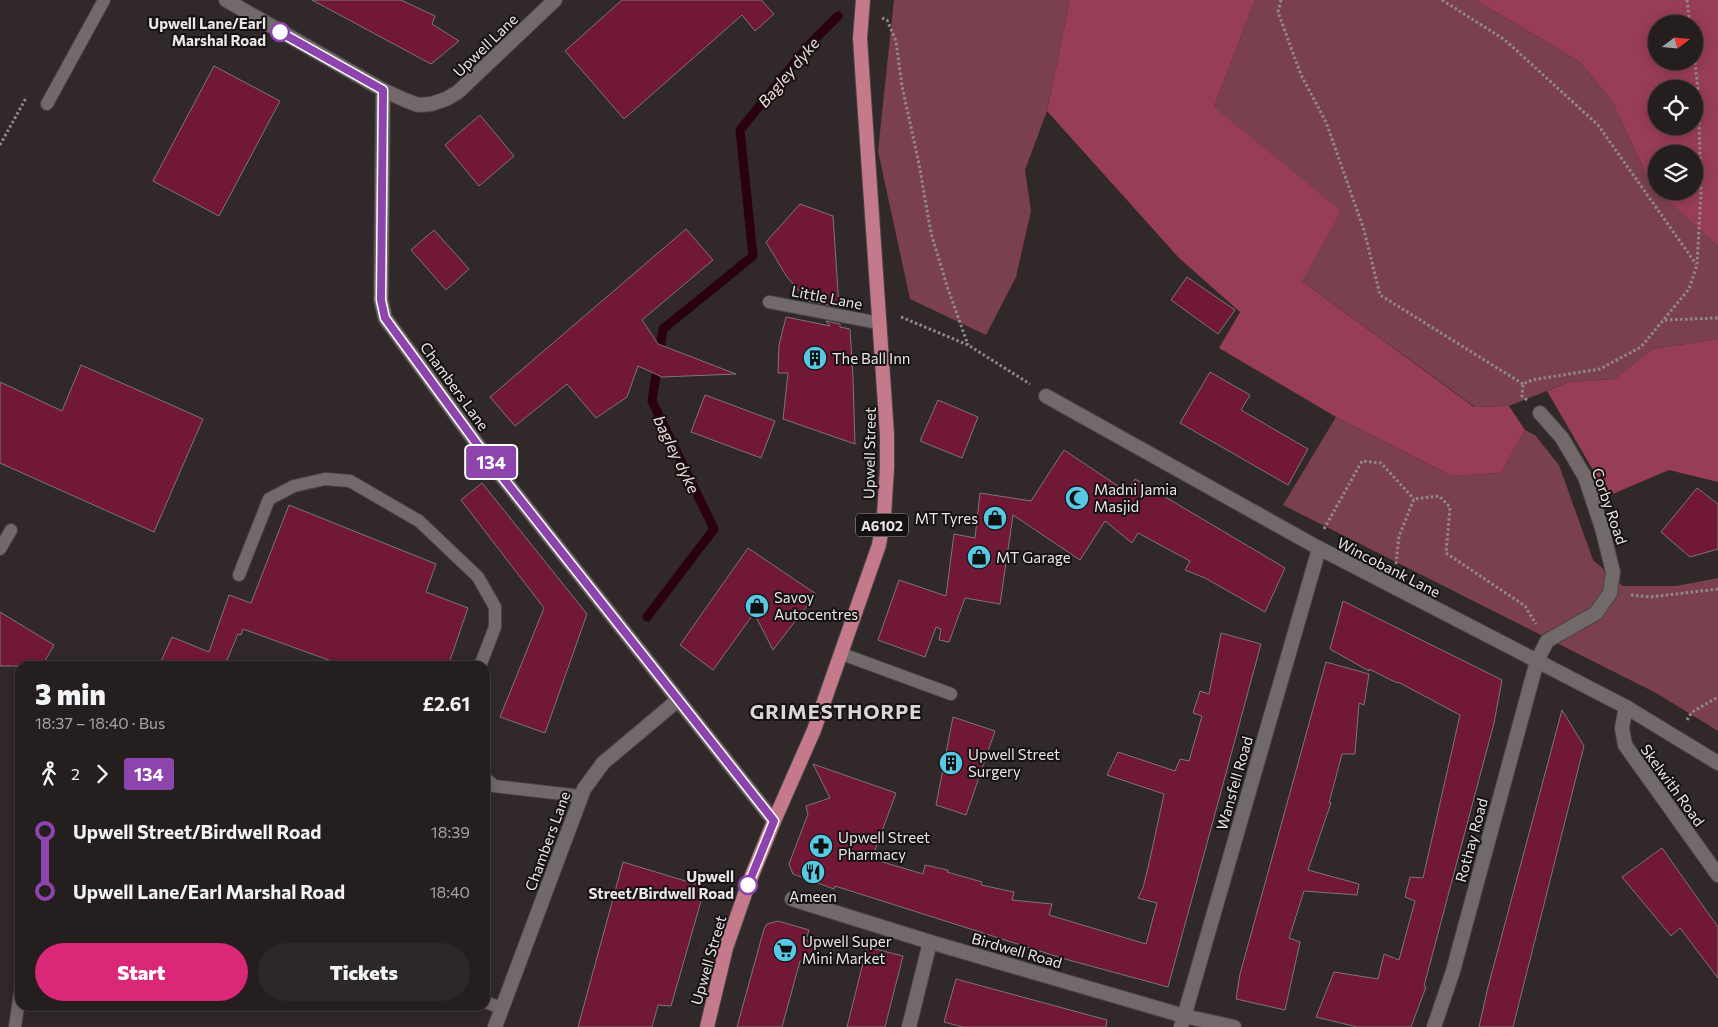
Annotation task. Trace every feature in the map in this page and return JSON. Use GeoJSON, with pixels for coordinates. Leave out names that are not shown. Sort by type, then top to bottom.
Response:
{"type":"FeatureCollection","features":[{"type":"Feature","properties":{"kind":"main road","name":"Upwell Street"},"geometry":{"type":"LineString","coordinates":[[707,1027],[726,948],[748,885],[814,730],[842,654],[876,554],[884,516],[888,434],[860,38],[863,4]]}},
{"type":"Feature","properties":{"kind":"street"},"geometry":{"type":"LineString","coordinates":[[226,0],[383,90]]}},
{"type":"Feature","properties":{"kind":"street","name":"Upwell Lane"},"geometry":{"type":"LineString","coordinates":[[383,90],[418,105],[446,100],[458,92],[555,0]]}},
{"type":"Feature","properties":{"kind":"street","name":"Chambers Lane"},"geometry":{"type":"LineString","coordinates":[[383,90],[381,300],[385,318],[488,459],[774,821]]}},
{"type":"Feature","properties":{"kind":"street","name":"Wincobank Lane"},"geometry":{"type":"LineString","coordinates":[[1046,396],[1317,548],[1626,707],[1718,763]]}},
{"type":"Feature","properties":{"kind":"street","name":"Corby Road"},"geometry":{"type":"LineString","coordinates":[[1540,413],[1562,438],[1585,477],[1602,528],[1613,572],[1610,593]]}},
{"type":"Feature","properties":{"kind":"street","name":"Wansfell Road"},"geometry":{"type":"LineString","coordinates":[[1183,1021],[1317,548]]}},
{"type":"Feature","properties":{"kind":"street"},"geometry":{"type":"LineString","coordinates":[[1547,641],[1596,613],[1610,593]]}},
{"type":"Feature","properties":{"kind":"street","name":"Rothay Road"},"geometry":{"type":"LineString","coordinates":[[1434,1027],[1459,949],[1537,661],[1547,641]]}},
{"type":"Feature","properties":{"kind":"street","name":"Chambers Lane"},"geometry":{"type":"LineString","coordinates":[[495,1027],[584,789],[603,763],[678,700]]}},
{"type":"Feature","properties":{"kind":"street","name":"Skelwith Road"},"geometry":{"type":"LineString","coordinates":[[1626,707],[1622,728],[1625,745],[1718,876]]}},
{"type":"Feature","properties":{"kind":"street","name":"Birdwell Road"},"geometry":{"type":"LineString","coordinates":[[792,899],[1183,1021],[1234,1027]]}},
{"type":"Feature","properties":{"kind":"street"},"geometry":{"type":"LineString","coordinates":[[909,1027],[930,942]]}},
{"type":"Feature","properties":{"kind":"lane"},"geometry":{"type":"LineString","coordinates":[[47,104],[104,0]]}},
{"type":"Feature","properties":{"kind":"lane","name":"Little Lane"},"geometry":{"type":"LineString","coordinates":[[769,302],[879,323]]}},
{"type":"Feature","properties":{"kind":"lane"},"geometry":{"type":"LineString","coordinates":[[239,575],[269,499],[294,486],[325,479],[350,482],[420,520],[478,576],[495,607],[495,627],[482,661]]}},
{"type":"Feature","properties":{"kind":"lane"},"geometry":{"type":"LineString","coordinates":[[0,549],[11,530]]}},
{"type":"Feature","properties":{"kind":"lane"},"geometry":{"type":"LineString","coordinates":[[842,654],[951,694]]}},
{"type":"Feature","properties":{"kind":"lane"},"geometry":{"type":"LineString","coordinates":[[490,782],[494,786],[581,796]]}},
{"type":"Feature","properties":{"kind":"lane"},"geometry":{"type":"LineString","coordinates":[[490,1004],[502,1008]]}},
{"type":"Feature","properties":{"kind":"lane"},"geometry":{"type":"LineString","coordinates":[[16,1027],[18,1011]]}},
{"type":"Feature","properties":{"kind":"path"},"geometry":{"type":"LineString","coordinates":[[1280,0],[1278,12],[1301,75],[1326,122],[1364,230],[1380,295],[1523,384]]}},
{"type":"Feature","properties":{"kind":"path"},"geometry":{"type":"LineString","coordinates":[[1442,0],[1505,40],[1598,125],[1697,265]]}},
{"type":"Feature","properties":{"kind":"path"},"geometry":{"type":"LineString","coordinates":[[1687,0],[1689,15]]}},
{"type":"Feature","properties":{"kind":"path"},"geometry":{"type":"LineString","coordinates":[[863,4],[887,20],[896,41],[902,86],[919,164],[931,233],[968,345]]}},
{"type":"Feature","properties":{"kind":"path"},"geometry":{"type":"LineString","coordinates":[[1523,384],[1532,380],[1600,369],[1641,347],[1689,289],[1697,265],[1702,192],[1696,70]]}},
{"type":"Feature","properties":{"kind":"path"},"geometry":{"type":"LineString","coordinates":[[878,309],[968,345],[1020,376],[1046,396]]}},
{"type":"Feature","properties":{"kind":"path"},"geometry":{"type":"LineString","coordinates":[[1665,320],[1718,318]]}},
{"type":"Feature","properties":{"kind":"path"},"geometry":{"type":"LineString","coordinates":[[1523,384],[1522,396],[1540,413]]}},
{"type":"Feature","properties":{"kind":"path"},"geometry":{"type":"LineString","coordinates":[[1317,548],[1362,461],[1381,463],[1414,499]]}},
{"type":"Feature","properties":{"kind":"path"},"geometry":{"type":"LineString","coordinates":[[1414,499],[1438,496],[1450,507],[1446,552],[1525,606],[1547,641]]}},
{"type":"Feature","properties":{"kind":"path"},"geometry":{"type":"LineString","coordinates":[[1393,587],[1399,536],[1414,499]]}},
{"type":"Feature","properties":{"kind":"path"},"geometry":{"type":"LineString","coordinates":[[1610,593],[1650,597],[1718,589]]}},
{"type":"Feature","properties":{"kind":"path"},"geometry":{"type":"LineString","coordinates":[[1676,737],[1692,712],[1718,697]]}},
{"type":"Feature","properties":{"kind":"shaded area"},"geometry":{"type":"Polygon","coordinates":[[[894,0],[1070,0],[1047,111],[1025,170],[1031,211],[1016,277],[986,335],[910,299],[878,151],[894,0]]]}},
{"type":"Feature","properties":{"kind":"shaded area"},"geometry":{"type":"Polygon","coordinates":[[[1070,0],[1255,0],[1214,107],[1341,211],[1302,281],[1474,407],[1509,406],[1525,430],[1501,473],[1452,476],[1336,417],[1219,348],[1240,312],[1179,258],[1047,111],[1070,0]]]}},
{"type":"Feature","properties":{"kind":"shaded area"},"geometry":{"type":"Polygon","coordinates":[[[1255,0],[1476,0],[1580,62],[1612,101],[1648,179],[1648,200],[1667,200],[1718,246],[1718,339],[1652,349],[1615,379],[1569,382],[1509,406],[1475,407],[1302,281],[1214,107],[1255,0]]]}},
{"type":"Feature","properties":{"kind":"shaded area"},"geometry":{"type":"Polygon","coordinates":[[[1476,0],[1718,0],[1718,246],[1667,200],[1703,200],[1703,145],[1648,145],[1648,179],[1612,101],[1580,62],[1476,0]]]}},
{"type":"Feature","properties":{"kind":"shaded area"},"geometry":{"type":"Polygon","coordinates":[[[1718,339],[1718,482],[1669,470],[1608,496],[1547,391],[1569,382],[1615,379],[1652,349],[1718,339]]]}},
{"type":"Feature","properties":{"kind":"shaded area"},"geometry":{"type":"Polygon","coordinates":[[[1336,417],[1452,476],[1501,473],[1525,430],[1535,435],[1559,465],[1593,560],[1623,586],[1676,586],[1718,578],[1718,731],[1656,693],[1283,505],[1336,417]]]}},
{"type":"Feature","properties":{"kind":"building"},"geometry":{"type":"Polygon","coordinates":[[[312,0],[401,0],[435,16],[432,24],[459,41],[431,64],[312,0]]]}},
{"type":"Feature","properties":{"kind":"building"},"geometry":{"type":"Polygon","coordinates":[[[622,0],[761,0],[774,14],[755,31],[742,15],[624,119],[565,51],[622,0]]]}},
{"type":"Feature","properties":{"kind":"building"},"geometry":{"type":"Polygon","coordinates":[[[214,66],[280,101],[219,216],[153,181],[214,66]]]}},
{"type":"Feature","properties":{"kind":"building"},"geometry":{"type":"Polygon","coordinates":[[[480,115],[514,156],[479,186],[445,145],[480,115]]]}},
{"type":"Feature","properties":{"kind":"building"},"geometry":{"type":"Polygon","coordinates":[[[800,204],[833,216],[839,307],[808,301],[787,277],[766,242],[800,204]]]}},
{"type":"Feature","properties":{"kind":"building"},"geometry":{"type":"Polygon","coordinates":[[[686,229],[713,260],[642,320],[658,344],[736,374],[662,377],[638,366],[627,397],[596,418],[567,384],[515,426],[490,397],[686,229]]]}},
{"type":"Feature","properties":{"kind":"building"},"geometry":{"type":"Polygon","coordinates":[[[434,230],[469,269],[446,290],[411,250],[434,230]]]}},
{"type":"Feature","properties":{"kind":"building"},"geometry":{"type":"Polygon","coordinates":[[[1187,277],[1235,310],[1218,334],[1171,300],[1187,277]]]}},
{"type":"Feature","properties":{"kind":"building"},"geometry":{"type":"Polygon","coordinates":[[[786,317],[830,326],[826,321],[840,324],[840,327],[850,329],[855,444],[783,419],[788,373],[778,373],[779,345],[786,317]]]}},
{"type":"Feature","properties":{"kind":"building"},"geometry":{"type":"Polygon","coordinates":[[[81,365],[203,419],[154,532],[0,463],[0,382],[62,411],[81,365]]]}},
{"type":"Feature","properties":{"kind":"building"},"geometry":{"type":"Polygon","coordinates":[[[1210,372],[1250,395],[1241,410],[1308,449],[1288,485],[1180,423],[1210,372]]]}},
{"type":"Feature","properties":{"kind":"building"},"geometry":{"type":"Polygon","coordinates":[[[705,395],[775,421],[761,458],[691,432],[705,395]]]}},
{"type":"Feature","properties":{"kind":"building"},"geometry":{"type":"Polygon","coordinates":[[[938,400],[978,417],[962,458],[920,441],[938,400]]]}},
{"type":"Feature","properties":{"kind":"building"},"geometry":{"type":"Polygon","coordinates":[[[1064,450],[1127,492],[1135,479],[1285,568],[1265,612],[1205,578],[1185,570],[1190,561],[1138,533],[1132,543],[1105,521],[1080,560],[1013,515],[1000,604],[965,598],[949,642],[939,640],[941,629],[936,627],[925,657],[878,640],[899,580],[946,596],[954,534],[975,538],[980,493],[1031,501],[1064,450]]]}},
{"type":"Feature","properties":{"kind":"building"},"geometry":{"type":"Polygon","coordinates":[[[482,483],[587,614],[545,733],[500,717],[544,608],[461,500],[482,483]]]}},
{"type":"Feature","properties":{"kind":"building"},"geometry":{"type":"Polygon","coordinates":[[[1697,488],[1718,504],[1718,549],[1690,557],[1661,532],[1697,488]]]}},
{"type":"Feature","properties":{"kind":"building"},"geometry":{"type":"Polygon","coordinates":[[[289,505],[436,564],[426,592],[468,608],[450,661],[331,661],[243,629],[241,635],[238,634],[227,660],[230,661],[161,661],[172,637],[209,652],[229,595],[251,603],[289,505]]]}},
{"type":"Feature","properties":{"kind":"building","name":"Savoy Autocentres"},"geometry":{"type":"Polygon","coordinates":[[[748,548],[816,594],[773,650],[754,613],[713,670],[680,645],[748,548]]]}},
{"type":"Feature","properties":{"kind":"building"},"geometry":{"type":"Polygon","coordinates":[[[1343,601],[1502,680],[1494,723],[1424,986],[1426,987],[1411,1027],[1357,1027],[1316,1017],[1334,972],[1378,979],[1384,954],[1399,960],[1415,901],[1405,897],[1410,877],[1423,878],[1460,715],[1398,682],[1369,669],[1369,671],[1330,649],[1343,601]]]}},
{"type":"Feature","properties":{"kind":"building"},"geometry":{"type":"Polygon","coordinates":[[[0,612],[54,645],[45,661],[15,661],[15,666],[0,666],[0,612]]]}},
{"type":"Feature","properties":{"kind":"building"},"geometry":{"type":"Polygon","coordinates":[[[1221,633],[1261,644],[1168,987],[1065,959],[835,886],[834,889],[793,874],[789,864],[808,814],[806,806],[830,798],[813,764],[896,793],[875,850],[880,852],[876,860],[923,874],[925,865],[948,870],[947,872],[982,882],[981,885],[1014,892],[1012,900],[1052,904],[1049,915],[1146,944],[1157,903],[1138,898],[1143,888],[1164,794],[1107,775],[1118,752],[1175,771],[1180,759],[1189,761],[1202,716],[1193,713],[1200,691],[1209,694],[1221,633]]]}},
{"type":"Feature","properties":{"kind":"building"},"geometry":{"type":"Polygon","coordinates":[[[1326,662],[1369,674],[1364,705],[1359,703],[1355,754],[1342,754],[1329,803],[1331,803],[1308,870],[1359,884],[1357,895],[1304,891],[1289,938],[1300,942],[1285,1010],[1236,999],[1240,974],[1326,662]]]}},
{"type":"Feature","properties":{"kind":"building"},"geometry":{"type":"Polygon","coordinates":[[[1562,710],[1584,746],[1513,1027],[1479,1027],[1488,987],[1562,710]]]}},
{"type":"Feature","properties":{"kind":"building","name":"Upwell Street Surgery"},"geometry":{"type":"Polygon","coordinates":[[[953,717],[995,731],[966,815],[936,805],[953,717]]]}},
{"type":"Feature","properties":{"kind":"building"},"geometry":{"type":"Polygon","coordinates":[[[1662,848],[1718,927],[1718,978],[1680,928],[1671,936],[1622,877],[1662,848]]]}},
{"type":"Feature","properties":{"kind":"building"},"geometry":{"type":"Polygon","coordinates":[[[623,862],[705,887],[671,1006],[658,1005],[652,1027],[578,1027],[623,862]]]}},
{"type":"Feature","properties":{"kind":"building"},"geometry":{"type":"Polygon","coordinates":[[[778,921],[809,930],[806,940],[815,943],[808,964],[800,961],[782,1027],[737,1027],[764,929],[767,924],[778,921]]]}},
{"type":"Feature","properties":{"kind":"building"},"geometry":{"type":"Polygon","coordinates":[[[867,947],[903,956],[885,1027],[847,1027],[867,947]]]}},
{"type":"Feature","properties":{"kind":"building"},"geometry":{"type":"Polygon","coordinates":[[[956,979],[1107,1020],[1106,1027],[963,1027],[944,1022],[956,979]]]}},
{"type":"Feature","properties":{"kind":"waterway","name":"bagley dyke"},"geometry":{"type":"LineString","coordinates":[[647,617],[714,529],[652,401],[663,329],[753,256],[740,130],[808,46],[838,16]]}},
{"type":"Feature","properties":{"kind":"bus line","name":"134"},"geometry":{"type":"LineString","coordinates":[[280,32],[383,90],[381,300],[385,318],[488,459],[774,821],[748,885]]}},
{"type":"Feature","properties":{"kind":"place","name":"Upwell Lane/Earl Marshal Road"},"geometry":{"type":"Point","coordinates":[280,32]}},
{"type":"Feature","properties":{"kind":"place","name":"The Ball Inn"},"geometry":{"type":"Point","coordinates":[815,358]}},
{"type":"Feature","properties":{"kind":"place","name":"Madni Jamia Masjid"},"geometry":{"type":"Point","coordinates":[1077,498]}},
{"type":"Feature","properties":{"kind":"place","name":"MT Tyres"},"geometry":{"type":"Point","coordinates":[995,518]}},
{"type":"Feature","properties":{"kind":"place","name":"MT Garage"},"geometry":{"type":"Point","coordinates":[979,557]}},
{"type":"Feature","properties":{"kind":"place","name":"Savoy Autocentres"},"geometry":{"type":"Point","coordinates":[757,606]}},
{"type":"Feature","properties":{"kind":"place","name":"Upwell Street Surgery"},"geometry":{"type":"Point","coordinates":[951,763]}},
{"type":"Feature","properties":{"kind":"place","name":"Upwell Street Pharmacy"},"geometry":{"type":"Point","coordinates":[821,846]}},
{"type":"Feature","properties":{"kind":"place","name":"Ameen"},"geometry":{"type":"Point","coordinates":[813,872]}},
{"type":"Feature","properties":{"kind":"place","name":"Upwell Street/Birdwell Road"},"geometry":{"type":"Point","coordinates":[748,885]}},
{"type":"Feature","properties":{"kind":"place","name":"Upwell Super Mini Market"},"geometry":{"type":"Point","coordinates":[785,950]}},
{"type":"Feature","properties":{"kind":"district","name":"GRIMESTHORPE"},"geometry":{"type":"Point","coordinates":[836,711]}},
{"type":"Feature","properties":{"kind":"water label","name":"Bagley dyke"},"geometry":{"type":"Point","coordinates":[788,72]}}]}
